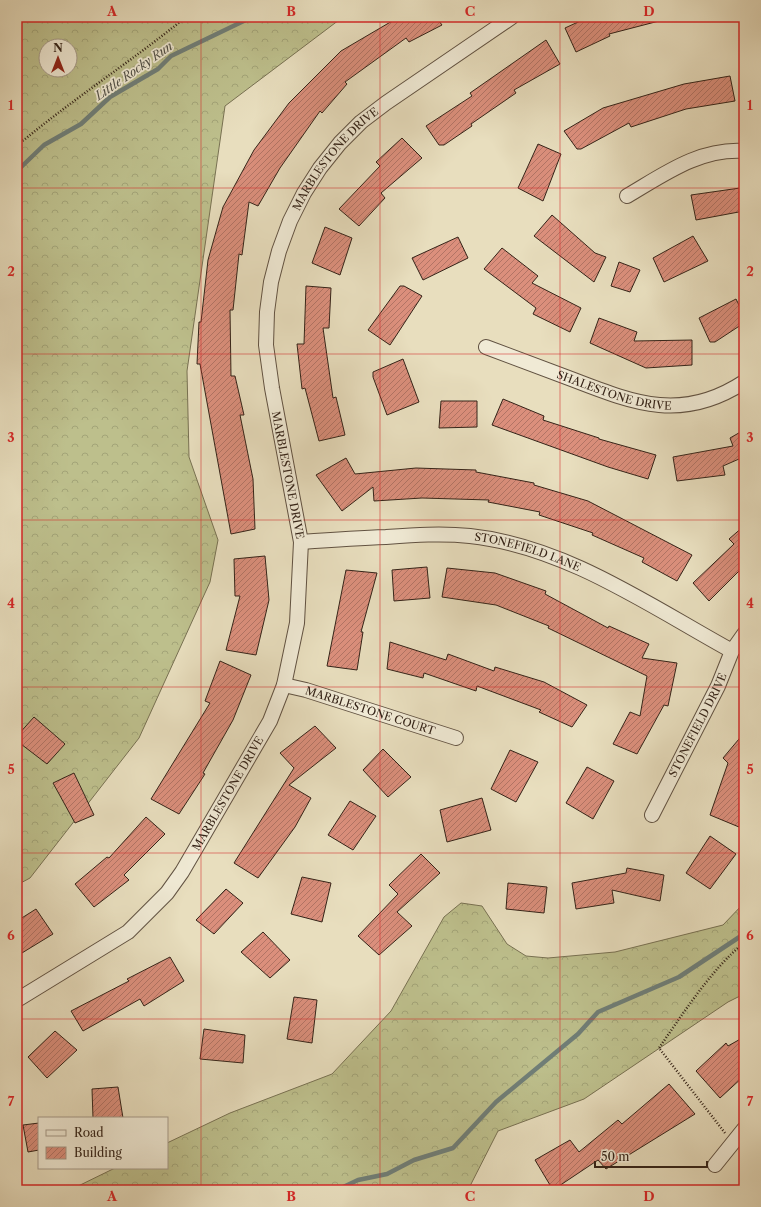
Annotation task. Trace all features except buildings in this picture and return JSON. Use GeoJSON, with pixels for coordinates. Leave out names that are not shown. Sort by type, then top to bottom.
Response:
{"type":"FeatureCollection","features":[{"type":"Feature","properties":{"kind":"street","name":"MARBLESTONE DRIVE"},"geometry":{"type":"LineString","coordinates":[[17,1000],[128,932],[167,893],[190,859],[270,721],[284,685],[297,623],[301,542],[272,388],[266,345],[267,312],[271,282],[279,251],[290,221],[304,193],[320,168],[340,143],[361,122],[386,102],[512,17]]}},
{"type":"Feature","properties":{"kind":"street"},"geometry":{"type":"LineString","coordinates":[[627,196],[679,165],[693,159],[721,152],[744,151]]}},
{"type":"Feature","properties":{"kind":"street","name":"SHALESTONE DRIVE"},"geometry":{"type":"LineString","coordinates":[[486,347],[598,390],[652,405],[678,406],[702,402],[715,398],[744,382]]}},
{"type":"Feature","properties":{"kind":"street","name":"STONEFIELD LANE"},"geometry":{"type":"LineString","coordinates":[[301,542],[428,534],[470,536],[515,544],[553,556],[589,572],[732,651]]}},
{"type":"Feature","properties":{"kind":"street","name":"STONEFIELD DRIVE"},"geometry":{"type":"LineString","coordinates":[[652,815],[718,686],[732,651],[744,634]]}},
{"type":"Feature","properties":{"kind":"street","name":"MARBLESTONE COURT"},"geometry":{"type":"LineString","coordinates":[[284,685],[306,690],[456,738]]}},
{"type":"Feature","properties":{"kind":"street"},"geometry":{"type":"LineString","coordinates":[[715,1165],[744,1129]]}},
{"type":"Feature","properties":{"kind":"path"},"geometry":{"type":"LineString","coordinates":[[17,143],[24,140],[70,102],[145,50],[186,17]]}},
{"type":"Feature","properties":{"kind":"path"},"geometry":{"type":"LineString","coordinates":[[732,1143],[659,1048],[733,951],[744,943]]}},
{"type":"Feature","properties":{"kind":"green space"},"geometry":{"type":"Polygon","coordinates":[[[17,17],[343,17],[225,106],[187,371],[189,457],[218,540],[210,582],[139,738],[30,878],[17,885],[17,17]]]}},
{"type":"Feature","properties":{"kind":"green space"},"geometry":{"type":"Polygon","coordinates":[[[461,903],[482,906],[507,944],[526,956],[548,958],[615,952],[723,925],[744,903],[744,994],[728,1002],[584,1099],[498,1131],[468,1190],[70,1190],[113,1169],[168,1169],[168,1143],[230,1113],[332,1074],[391,1011],[444,917],[461,903]]]}},
{"type":"Feature","properties":{"kind":"waterway","name":"Little Rocky Run"},"geometry":{"type":"LineString","coordinates":[[17,171],[44,145],[81,124],[110,97],[158,69],[171,56],[252,17]]}},
{"type":"Feature","properties":{"kind":"waterway"},"geometry":{"type":"LineString","coordinates":[[337,1190],[358,1180],[387,1174],[414,1160],[453,1148],[496,1102],[578,1034],[598,1012],[679,977],[744,934]]}}]}
